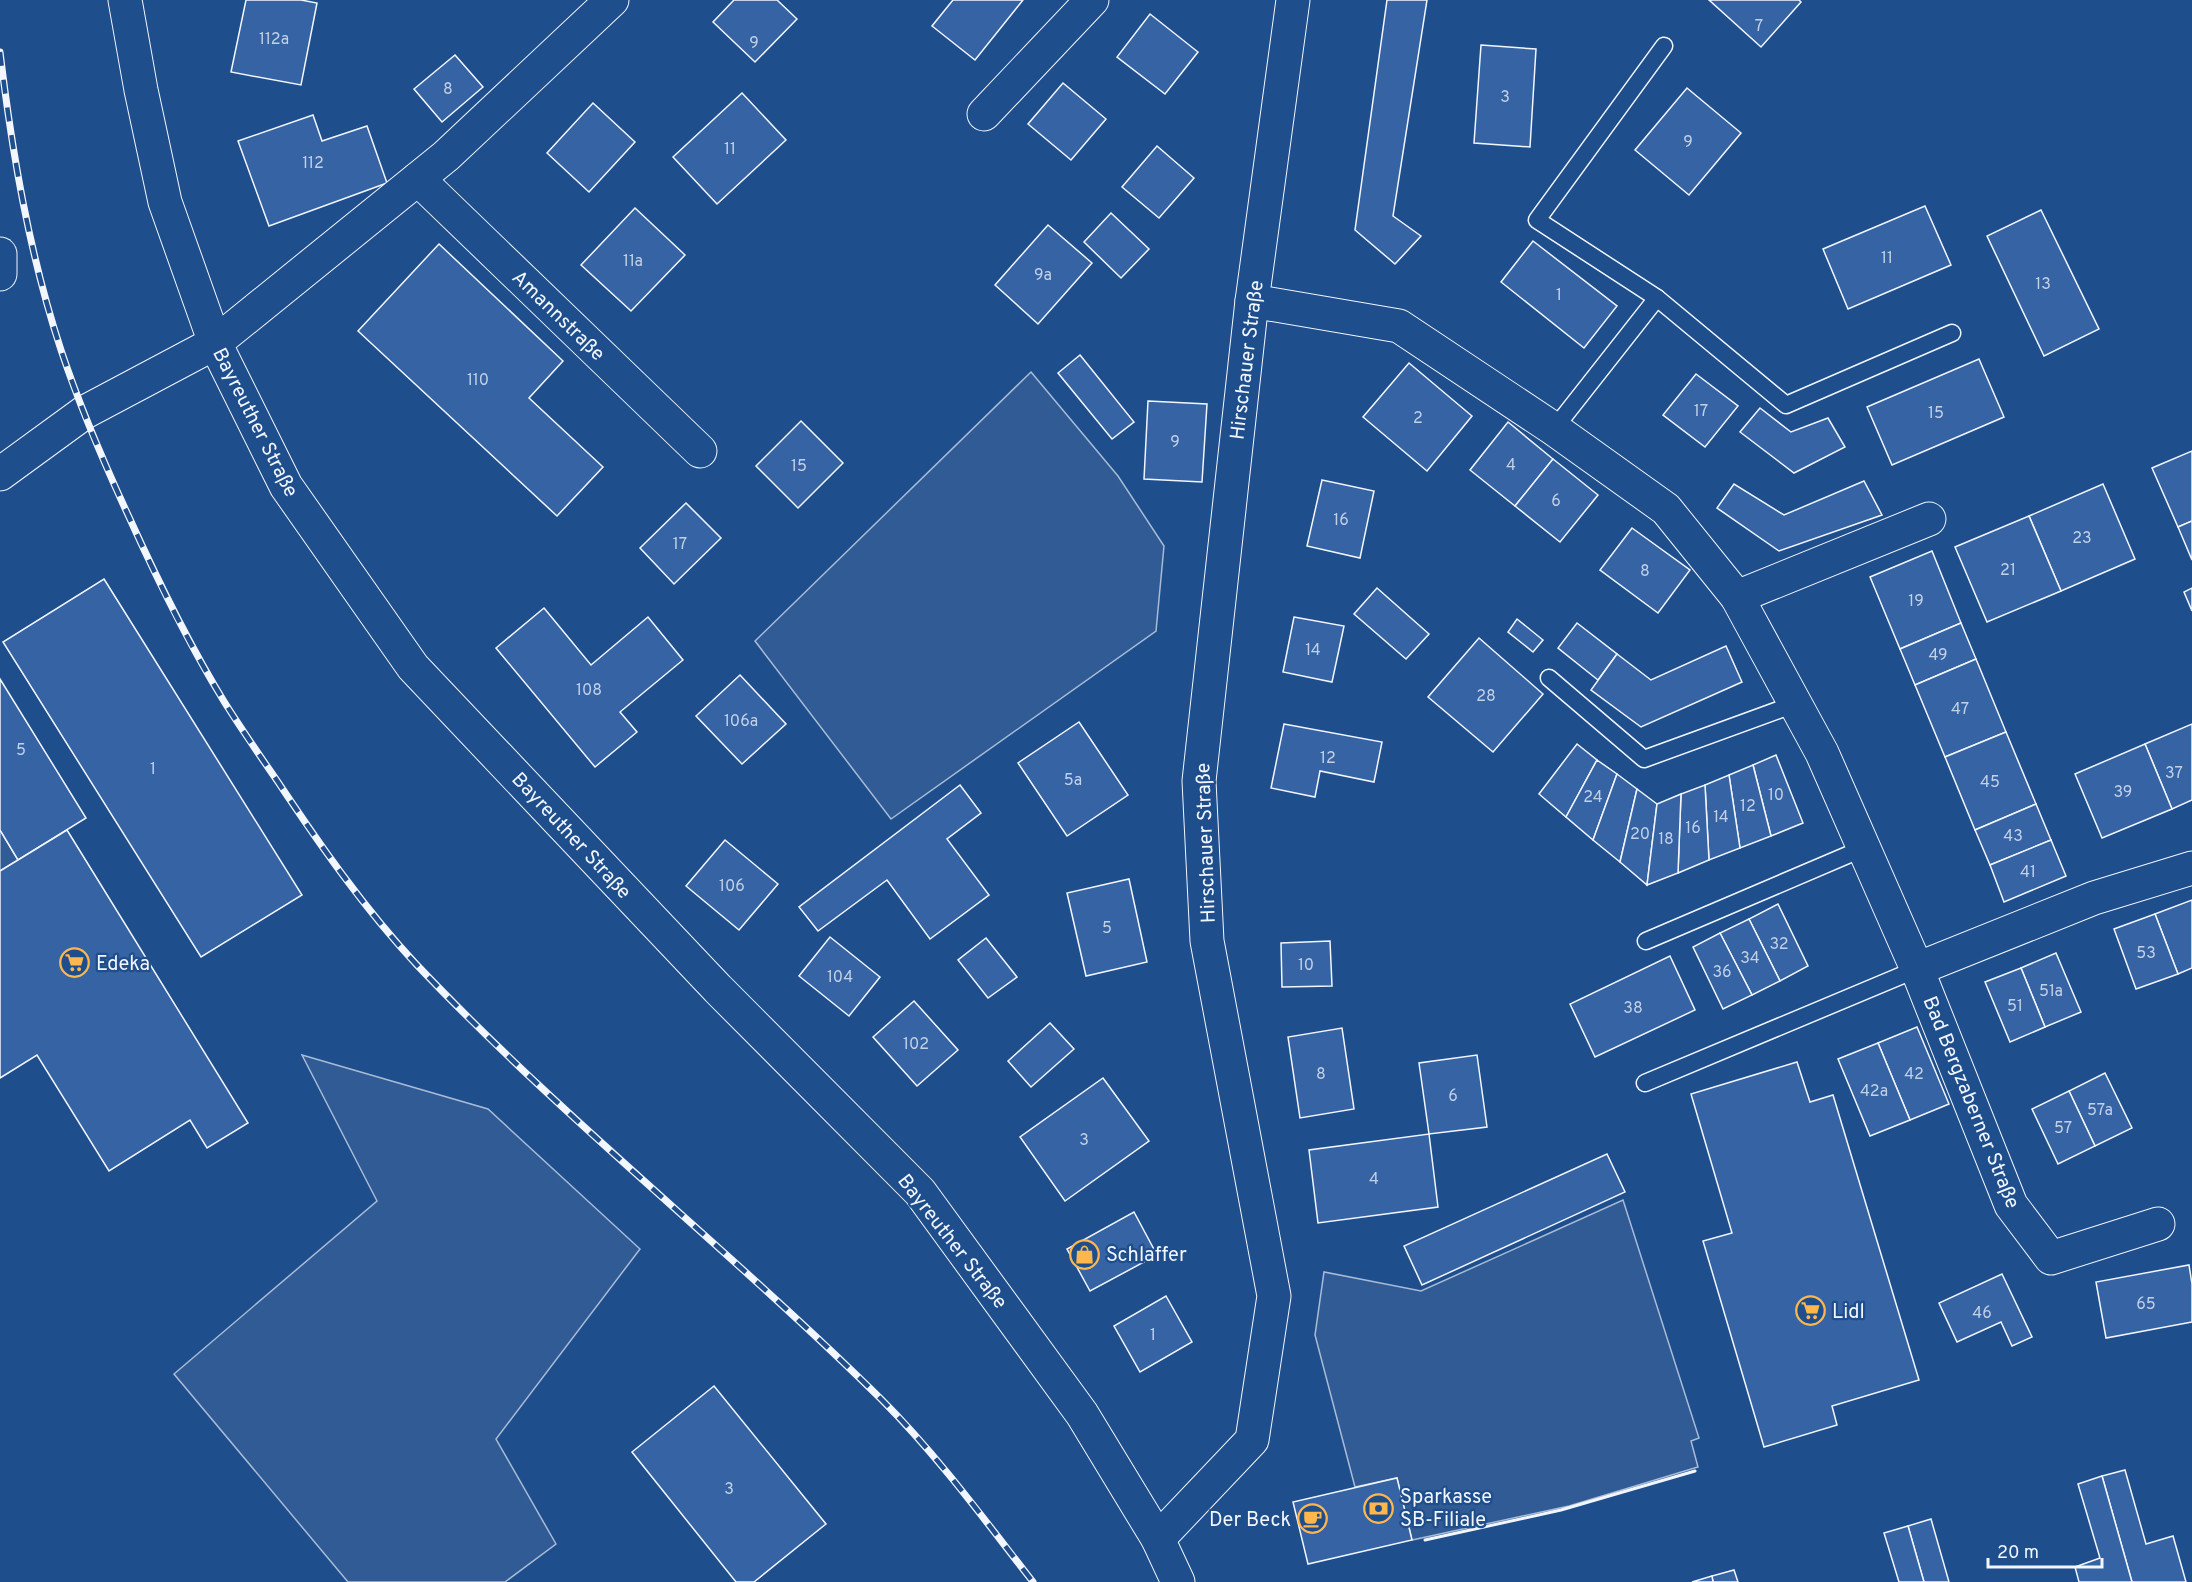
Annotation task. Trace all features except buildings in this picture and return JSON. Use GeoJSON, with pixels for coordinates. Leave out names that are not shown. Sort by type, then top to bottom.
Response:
{"type":"FeatureCollection","features":[{"type":"Feature","properties":{"kind":"street","name":"Bayreuther Straße"},"geometry":{"type":"LineString","coordinates":[[125,0],[165,202],[215,343],[286,486],[413,667],[718,989],[920,1192],[1082,1414],[1158,1539],[1178,1582]]}},
{"type":"Feature","properties":{"kind":"street"},"geometry":{"type":"LineString","coordinates":[[0,474],[85,412],[215,343],[446,156],[612,0]]}},
{"type":"Feature","properties":{"kind":"street"},"geometry":{"type":"LineString","coordinates":[[984,114],[1092,0]]}},
{"type":"Feature","properties":{"kind":"street","name":"Hirschauer Straße"},"geometry":{"type":"LineString","coordinates":[[1158,1539],[1252,1440],[1274,1296],[1207,941],[1199,781],[1252,301],[1293,0]]}},
{"type":"Feature","properties":{"kind":"street","name":"Amannstraße"},"geometry":{"type":"LineString","coordinates":[[418,179],[700,451]]}},
{"type":"Feature","properties":{"kind":"street"},"geometry":{"type":"LineString","coordinates":[[0,254],[0,274]]}},
{"type":"Feature","properties":{"kind":"street","name":"Bad Bergzaberner Straße"},"geometry":{"type":"LineString","coordinates":[[1252,301],[1399,326],[1554,429],[1666,509],[1737,597],[1821,753],[1917,969],[2011,1205],[2051,1258],[2158,1224]]}},
{"type":"Feature","properties":{"kind":"street"},"geometry":{"type":"LineString","coordinates":[[1737,597],[1929,519]]}},
{"type":"Feature","properties":{"kind":"street"},"geometry":{"type":"LineString","coordinates":[[1917,969],[2094,898],[2192,868]]}},
{"type":"Feature","properties":{"kind":"lane"},"geometry":{"type":"LineString","coordinates":[[1664,46],[1537,220],[1657,298],[1786,405],[1952,333]]}},
{"type":"Feature","properties":{"kind":"lane"},"geometry":{"type":"LineString","coordinates":[[1554,429],[1657,298]]}},
{"type":"Feature","properties":{"kind":"lane"},"geometry":{"type":"LineString","coordinates":[[1549,678],[1644,759],[1795,704]]}},
{"type":"Feature","properties":{"kind":"lane"},"geometry":{"type":"LineString","coordinates":[[1646,941],[1864,848]]}},
{"type":"Feature","properties":{"kind":"lane"},"geometry":{"type":"LineString","coordinates":[[1645,1083],[1917,969]]}},
{"type":"Feature","properties":{"kind":"shaded area"},"geometry":{"type":"Polygon","coordinates":[[[1031,372],[1118,476],[1164,546],[1156,631],[891,819],[755,641],[1031,372]]]}},
{"type":"Feature","properties":{"kind":"shaded area"},"geometry":{"type":"Polygon","coordinates":[[[0,830],[18,860],[0,871],[0,830]]]}},
{"type":"Feature","properties":{"kind":"shaded area"},"geometry":{"type":"Polygon","coordinates":[[[302,1055],[488,1109],[640,1249],[496,1439],[556,1544],[505,1582],[348,1582],[174,1374],[377,1201],[302,1055]]]}},
{"type":"Feature","properties":{"kind":"shaded area"},"geometry":{"type":"Polygon","coordinates":[[[1623,1200],[1699,1438],[1691,1441],[1698,1467],[1569,1506],[1412,1540],[1397,1478],[1355,1487],[1315,1335],[1324,1272],[1421,1291],[1623,1200]]]}},
{"type":"Feature","properties":{"kind":"railway"},"geometry":{"type":"LineString","coordinates":[[0,52],[23,202],[40,277],[68,371],[84,414],[162,588],[211,680],[251,743],[343,876],[416,964],[529,1076],[824,1344],[902,1420],[941,1465],[1033,1582]]}},
{"type":"Feature","properties":{"kind":"wall"},"geometry":{"type":"LineString","coordinates":[[1425,1540],[1561,1510],[1695,1471]]}},
{"type":"Feature","properties":{"kind":"place","name":"Edeka"},"geometry":{"type":"Point","coordinates":[75,963]}},
{"type":"Feature","properties":{"kind":"place","name":"Schlaffer"},"geometry":{"type":"Point","coordinates":[1085,1254]}},
{"type":"Feature","properties":{"kind":"place","name":"Lidl"},"geometry":{"type":"Point","coordinates":[1811,1311]}},
{"type":"Feature","properties":{"kind":"place","name":"Sparkasse SB-Filiale"},"geometry":{"type":"Point","coordinates":[1379,1508]}},
{"type":"Feature","properties":{"kind":"place","name":"Der Beck"},"geometry":{"type":"Point","coordinates":[1312,1519]}}]}
